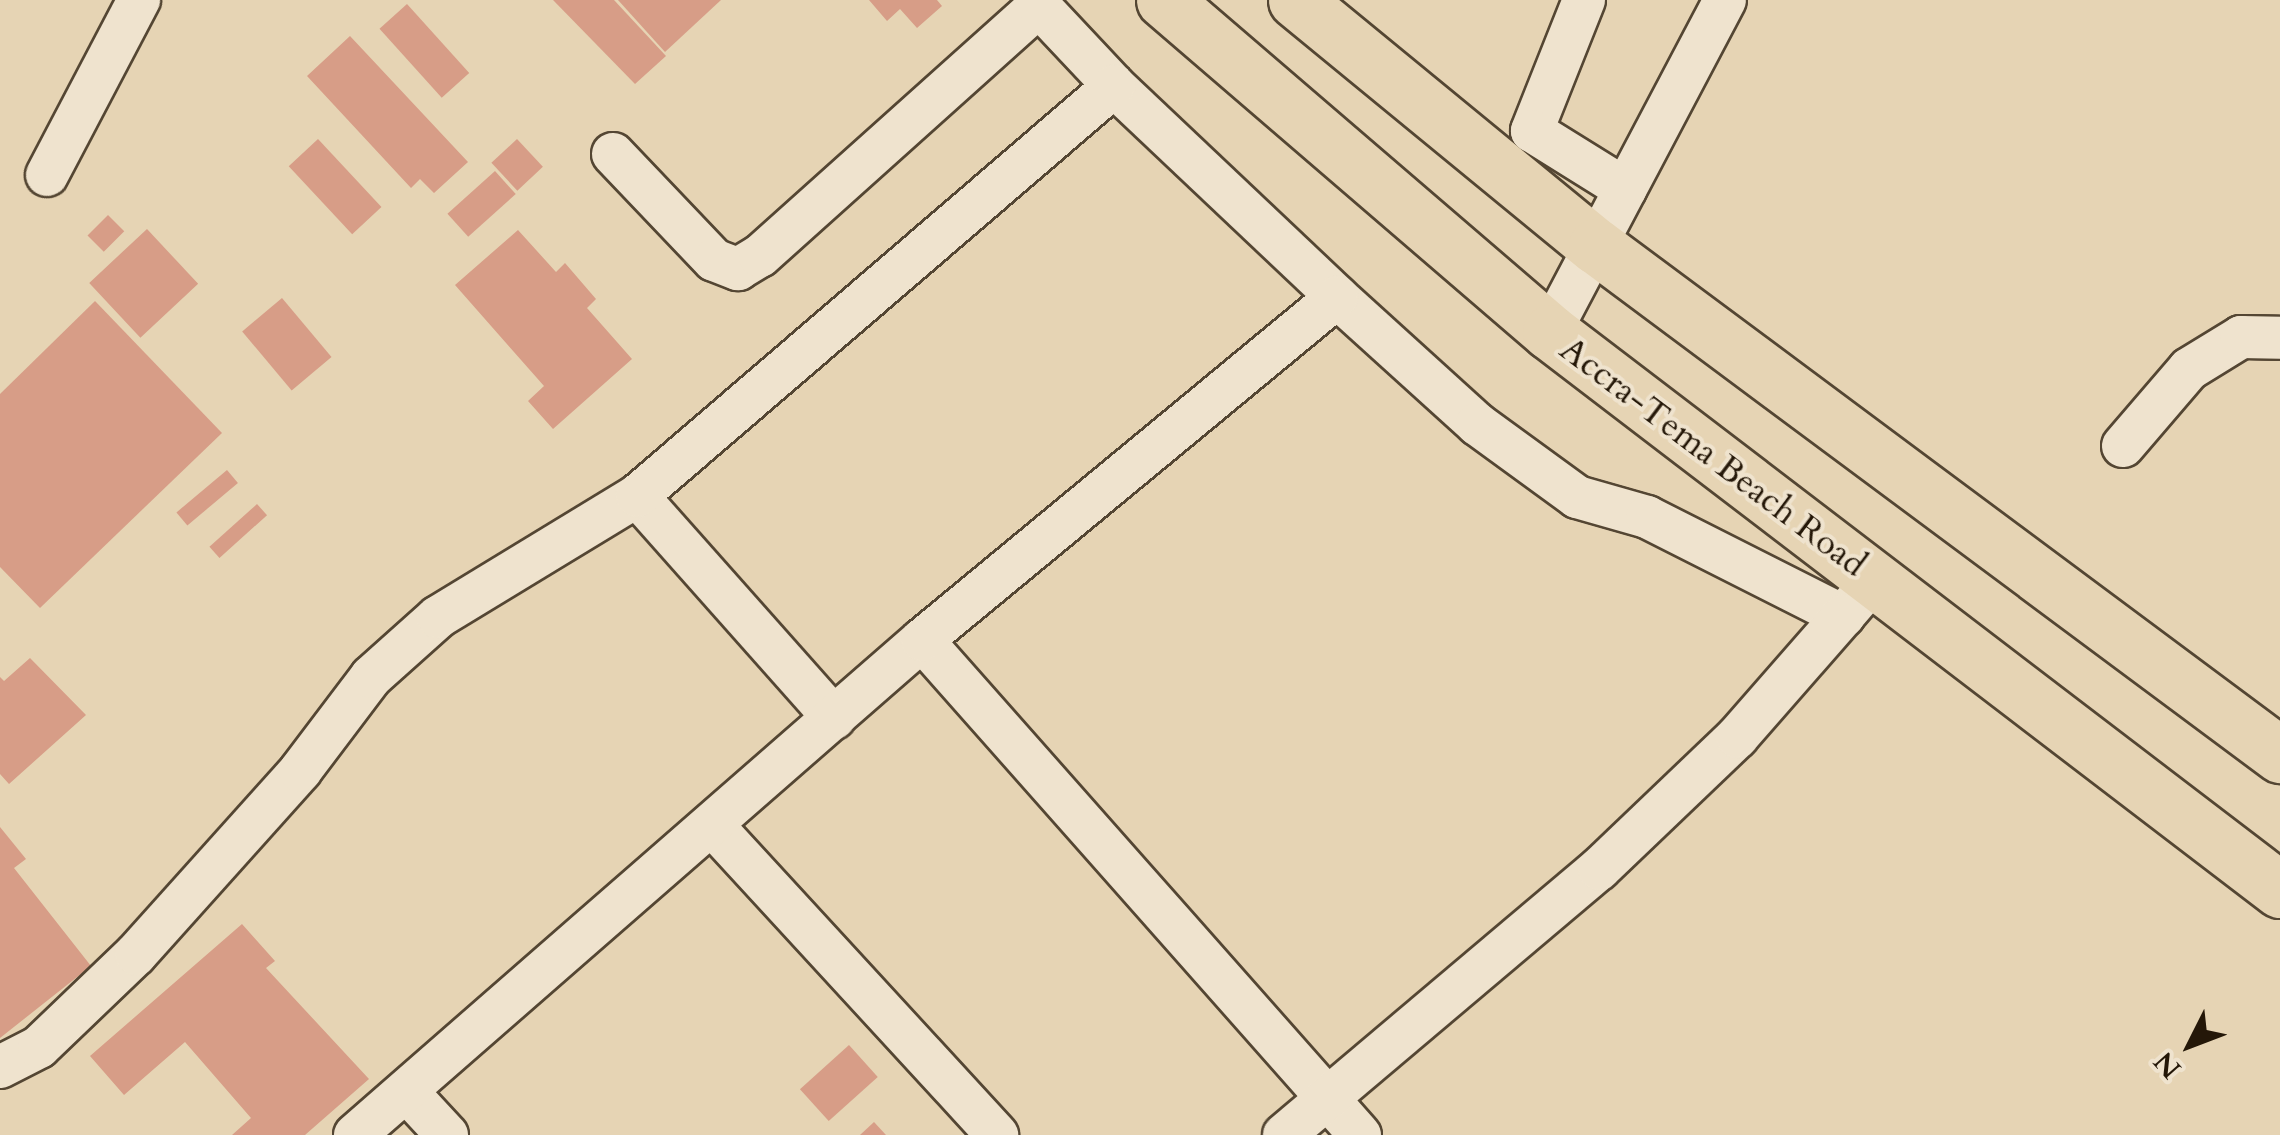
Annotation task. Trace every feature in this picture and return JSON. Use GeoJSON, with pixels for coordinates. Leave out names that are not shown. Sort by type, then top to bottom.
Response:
{"type":"FeatureCollection","features":[{"type":"Feature","properties":{"kind":"main road","name":"Accra-Tema Beach Road"},"geometry":{"type":"LineString","coordinates":[[1164,0],[1858,598],[2280,890]]}},
{"type":"Feature","properties":{"kind":"main road"},"geometry":{"type":"LineString","coordinates":[[1296,0],[1596,246],[2280,755]]}},
{"type":"Feature","properties":{"kind":"street"},"geometry":{"type":"LineString","coordinates":[[46,175],[140,0]]}},
{"type":"Feature","properties":{"kind":"street"},"geometry":{"type":"LineString","coordinates":[[1584,0],[1532,130],[1625,189]]}},
{"type":"Feature","properties":{"kind":"street"},"geometry":{"type":"LineString","coordinates":[[1550,332],[1725,0]]}},
{"type":"Feature","properties":{"kind":"street"},"geometry":{"type":"LineString","coordinates":[[613,154],[714,260],[738,269],[1039,6],[1114,86],[1477,424],[1577,497],[1646,517],[1858,598],[1738,737],[1599,869],[1284,1135]]}},
{"type":"Feature","properties":{"kind":"street"},"geometry":{"type":"LineString","coordinates":[[0,1067],[39,1047],[136,954],[300,771],[371,677],[438,617],[636,496],[1114,86]]}},
{"type":"Feature","properties":{"kind":"street"},"geometry":{"type":"LineString","coordinates":[[355,1135],[409,1094],[922,640],[1338,297]]}},
{"type":"Feature","properties":{"kind":"street"},"geometry":{"type":"LineString","coordinates":[[2123,446],[2189,369],[2241,338],[2280,338]]}},
{"type":"Feature","properties":{"kind":"street"},"geometry":{"type":"LineString","coordinates":[[636,496],[834,718]]}},
{"type":"Feature","properties":{"kind":"street"},"geometry":{"type":"LineString","coordinates":[[922,640],[1360,1135]]}},
{"type":"Feature","properties":{"kind":"street"},"geometry":{"type":"LineString","coordinates":[[714,826],[998,1135]]}},
{"type":"Feature","properties":{"kind":"street"},"geometry":{"type":"LineString","coordinates":[[409,1094],[447,1135]]}},
{"type":"Feature","properties":{"kind":"building"},"geometry":{"type":"Polygon","coordinates":[[[553,0],[614,0],[666,56],[635,84],[553,0]]]}},
{"type":"Feature","properties":{"kind":"building"},"geometry":{"type":"Polygon","coordinates":[[[618,0],[721,0],[665,52],[618,0]]]}},
{"type":"Feature","properties":{"kind":"building"},"geometry":{"type":"Polygon","coordinates":[[[869,0],[937,0],[942,6],[917,28],[900,9],[887,21],[869,0]]]}},
{"type":"Feature","properties":{"kind":"building"},"geometry":{"type":"Polygon","coordinates":[[[407,4],[469,73],[442,98],[380,29],[407,4]]]}},
{"type":"Feature","properties":{"kind":"building"},"geometry":{"type":"Polygon","coordinates":[[[350,36],[468,162],[434,193],[420,179],[411,188],[307,76],[350,36]]]}},
{"type":"Feature","properties":{"kind":"building"},"geometry":{"type":"Polygon","coordinates":[[[318,139],[381,207],[352,234],[289,166],[318,139]]]}},
{"type":"Feature","properties":{"kind":"building"},"geometry":{"type":"Polygon","coordinates":[[[517,139],[543,167],[517,191],[491,163],[517,139]]]}},
{"type":"Feature","properties":{"kind":"building"},"geometry":{"type":"Polygon","coordinates":[[[495,171],[516,194],[468,237],[447,214],[495,171]]]}},
{"type":"Feature","properties":{"kind":"building"},"geometry":{"type":"Polygon","coordinates":[[[108,215],[124,231],[104,252],[87,236],[108,215]]]}},
{"type":"Feature","properties":{"kind":"building"},"geometry":{"type":"Polygon","coordinates":[[[147,229],[198,284],[140,338],[89,283],[147,229]]]}},
{"type":"Feature","properties":{"kind":"building"},"geometry":{"type":"Polygon","coordinates":[[[518,230],[556,272],[565,263],[596,299],[587,308],[632,359],[553,429],[528,401],[544,386],[455,285],[518,230]]]}},
{"type":"Feature","properties":{"kind":"building"},"geometry":{"type":"Polygon","coordinates":[[[282,298],[331,357],[292,390],[242,331],[282,298]]]}},
{"type":"Feature","properties":{"kind":"building"},"geometry":{"type":"Polygon","coordinates":[[[95,301],[222,433],[40,608],[0,567],[0,394],[95,301]]]}},
{"type":"Feature","properties":{"kind":"building"},"geometry":{"type":"Polygon","coordinates":[[[227,470],[238,483],[187,525],[176,512],[227,470]]]}},
{"type":"Feature","properties":{"kind":"building"},"geometry":{"type":"Polygon","coordinates":[[[257,504],[267,515],[219,558],[209,547],[257,504]]]}},
{"type":"Feature","properties":{"kind":"building"},"geometry":{"type":"Polygon","coordinates":[[[30,658],[86,715],[9,784],[0,774],[0,677],[4,681],[30,658]]]}},
{"type":"Feature","properties":{"kind":"building"},"geometry":{"type":"Polygon","coordinates":[[[0,827],[26,859],[14,868],[91,966],[0,1038],[0,827]]]}},
{"type":"Feature","properties":{"kind":"building"},"geometry":{"type":"Polygon","coordinates":[[[242,924],[275,961],[266,968],[369,1079],[305,1135],[232,1135],[251,1118],[185,1042],[124,1095],[90,1056],[242,924]]]}},
{"type":"Feature","properties":{"kind":"building"},"geometry":{"type":"Polygon","coordinates":[[[849,1045],[878,1077],[829,1121],[800,1089],[849,1045]]]}},
{"type":"Feature","properties":{"kind":"building"},"geometry":{"type":"Polygon","coordinates":[[[874,1122],[886,1135],[860,1135],[874,1122]]]}}]}
